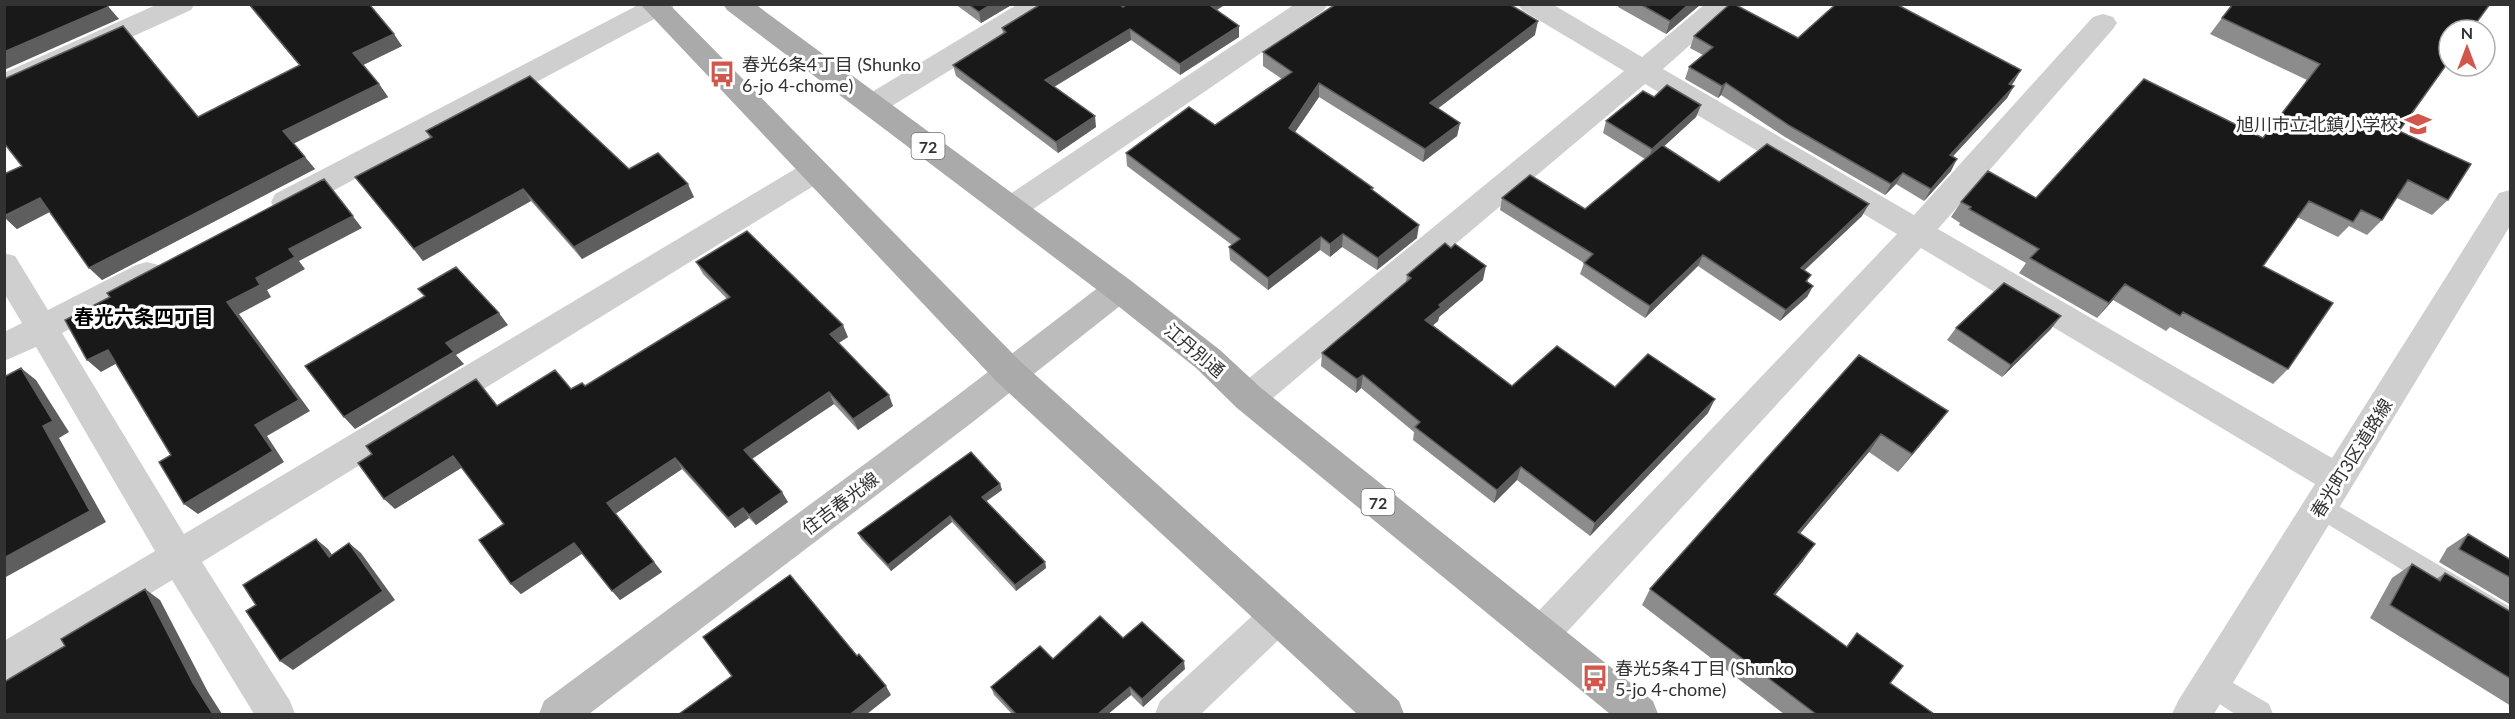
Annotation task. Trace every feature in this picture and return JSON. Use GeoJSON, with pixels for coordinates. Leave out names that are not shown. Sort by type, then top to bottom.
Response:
{"type":"FeatureCollection","features":[{"type":"Feature","properties":{"kind":"main road"},"geometry":{"type":"LineString","coordinates":[[657,5],[1009,372],[1386,714]]}},
{"type":"Feature","properties":{"kind":"main road","name":"江丹別通"},"geometry":{"type":"LineString","coordinates":[[747,7],[872,105],[1012,208],[1208,359],[1249,398],[1639,714]]}},
{"type":"Feature","properties":{"kind":"street"},"geometry":{"type":"LineString","coordinates":[[4,85],[182,4]]}},
{"type":"Feature","properties":{"kind":"street"},"geometry":{"type":"LineString","coordinates":[[872,105],[1039,4]]}},
{"type":"Feature","properties":{"kind":"street"},"geometry":{"type":"LineString","coordinates":[[1012,208],[1315,4]]}},
{"type":"Feature","properties":{"kind":"street"},"geometry":{"type":"LineString","coordinates":[[1531,4],[1917,232],[2329,493]]}},
{"type":"Feature","properties":{"kind":"street"},"geometry":{"type":"LineString","coordinates":[[1249,398],[1723,4]]}},
{"type":"Feature","properties":{"kind":"street"},"geometry":{"type":"LineString","coordinates":[[265,213],[657,5]]}},
{"type":"Feature","properties":{"kind":"street"},"geometry":{"type":"LineString","coordinates":[[1541,634],[1917,232],[2103,23]]}},
{"type":"Feature","properties":{"kind":"street"},"geometry":{"type":"LineString","coordinates":[[4,662],[815,171]]}},
{"type":"Feature","properties":{"kind":"street","name":"春光町3区道路線"},"geometry":{"type":"LineString","coordinates":[[2192,714],[2511,201]]}},
{"type":"Feature","properties":{"kind":"street"},"geometry":{"type":"LineString","coordinates":[[4,348],[170,262]]}},
{"type":"Feature","properties":{"kind":"street"},"geometry":{"type":"LineString","coordinates":[[4,264],[178,556],[276,714]]}},
{"type":"Feature","properties":{"kind":"street","name":"住吉春光線"},"geometry":{"type":"LineString","coordinates":[[558,714],[962,411],[1009,372],[1119,289]]}},
{"type":"Feature","properties":{"kind":"street"},"geometry":{"type":"LineString","coordinates":[[1174,714],[1277,617]]}},
{"type":"Feature","properties":{"kind":"lane"},"geometry":{"type":"LineString","coordinates":[[2329,493],[2511,621]]}},
{"type":"Feature","properties":{"kind":"lane"},"geometry":{"type":"LineString","coordinates":[[2211,683],[2259,714]]}},
{"type":"Feature","properties":{"kind":"building"},"geometry":{"type":"Polygon","coordinates":[[[4,4],[106,4],[108,7],[4,52],[4,4]]]}},
{"type":"Feature","properties":{"kind":"building"},"geometry":{"type":"Polygon","coordinates":[[[249,4],[369,4],[394,34],[353,53],[379,84],[283,131],[305,157],[89,268],[40,198],[4,216],[4,174],[22,166],[4,143],[4,79],[123,26],[198,117],[300,65],[249,4]]]}},
{"type":"Feature","properties":{"kind":"building"},"geometry":{"type":"Polygon","coordinates":[[[968,4],[992,4],[979,12],[968,4]]]}},
{"type":"Feature","properties":{"kind":"building"},"geometry":{"type":"Polygon","coordinates":[[[1041,4],[1119,4],[1123,7],[1127,4],[1208,4],[1239,26],[1180,64],[1130,29],[1045,80],[1095,116],[1056,142],[953,65],[1006,32],[1002,28],[1041,4]]]}},
{"type":"Feature","properties":{"kind":"building"},"geometry":{"type":"Polygon","coordinates":[[[1336,4],[1509,4],[1538,21],[1430,103],[1460,123],[1425,149],[1319,83],[1289,128],[1373,188],[1371,189],[1419,225],[1378,258],[1343,234],[1330,244],[1321,237],[1268,278],[1229,247],[1240,239],[1126,153],[1189,107],[1215,125],[1292,72],[1263,52],[1336,4]]]}},
{"type":"Feature","properties":{"kind":"building"},"geometry":{"type":"Polygon","coordinates":[[[1640,4],[1689,4],[1670,21],[1640,4]]]}},
{"type":"Feature","properties":{"kind":"building"},"geometry":{"type":"Polygon","coordinates":[[[1730,4],[1798,38],[1836,4],[1896,4],[2021,70],[2009,84],[2014,86],[1950,155],[1957,159],[1931,189],[1903,173],[1891,184],[1790,126],[1726,83],[1722,86],[1689,67],[1713,47],[1694,36],[1730,4]]]}},
{"type":"Feature","properties":{"kind":"building"},"geometry":{"type":"Polygon","coordinates":[[[2233,4],[2490,4],[2480,18],[2437,18],[2437,78],[2399,131],[2471,164],[2448,200],[2408,180],[2382,220],[2361,210],[2353,222],[2309,201],[2263,266],[2333,303],[2288,369],[2183,312],[2180,316],[2125,284],[2109,303],[2030,258],[2039,249],[1969,209],[1971,207],[1961,202],[1988,171],[2036,198],[2144,79],[2263,138],[2320,64],[2222,18],[2233,4]]]}},
{"type":"Feature","properties":{"kind":"building"},"geometry":{"type":"Polygon","coordinates":[[[530,76],[629,169],[658,153],[688,184],[574,247],[523,189],[414,249],[355,177],[432,137],[426,131],[530,76]]]}},
{"type":"Feature","properties":{"kind":"building"},"geometry":{"type":"Polygon","coordinates":[[[1667,85],[1701,105],[1652,149],[1606,121],[1643,91],[1654,97],[1667,85]]]}},
{"type":"Feature","properties":{"kind":"building"},"geometry":{"type":"Polygon","coordinates":[[[1767,144],[1869,204],[1801,268],[1811,275],[1806,281],[1813,286],[1786,310],[1703,255],[1650,306],[1584,263],[1593,254],[1502,198],[1530,175],[1585,209],[1662,145],[1719,182],[1767,144]]]}},
{"type":"Feature","properties":{"kind":"building"},"geometry":{"type":"Polygon","coordinates":[[[324,179],[353,216],[289,249],[295,257],[256,278],[260,285],[227,302],[299,400],[255,425],[273,451],[184,504],[159,462],[171,455],[108,350],[87,360],[65,320],[110,297],[107,293],[324,179]]]}},
{"type":"Feature","properties":{"kind":"building"},"geometry":{"type":"Polygon","coordinates":[[[747,231],[843,325],[830,334],[889,395],[853,419],[829,392],[744,450],[782,492],[749,515],[743,508],[728,518],[675,458],[607,503],[654,562],[612,591],[574,543],[511,584],[479,540],[504,524],[453,456],[384,499],[358,463],[372,454],[366,446],[476,379],[497,406],[555,370],[571,389],[582,383],[585,386],[730,297],[696,262],[747,231]]]}},
{"type":"Feature","properties":{"kind":"building"},"geometry":{"type":"Polygon","coordinates":[[[1445,243],[1451,248],[1455,244],[1486,266],[1439,305],[1441,307],[1425,320],[1512,386],[1557,346],[1615,387],[1648,354],[1715,399],[1595,523],[1521,467],[1497,490],[1415,427],[1420,422],[1363,375],[1357,379],[1322,353],[1411,278],[1407,275],[1445,243]]]}},
{"type":"Feature","properties":{"kind":"building"},"geometry":{"type":"Polygon","coordinates":[[[456,267],[499,313],[446,343],[454,352],[344,417],[305,366],[425,296],[418,289],[456,267]]]}},
{"type":"Feature","properties":{"kind":"building"},"geometry":{"type":"Polygon","coordinates":[[[2004,283],[2061,316],[2011,365],[1956,328],[2004,283]]]}},
{"type":"Feature","properties":{"kind":"building"},"geometry":{"type":"Polygon","coordinates":[[[1859,355],[1948,411],[1912,454],[1881,434],[1798,532],[1815,544],[1774,594],[1847,647],[1857,633],[1903,666],[1890,683],[1934,714],[1816,714],[1650,589],[1859,355]]]}},
{"type":"Feature","properties":{"kind":"building"},"geometry":{"type":"Polygon","coordinates":[[[21,368],[53,421],[43,426],[90,511],[4,558],[4,377],[21,368]]]}},
{"type":"Feature","properties":{"kind":"building"},"geometry":{"type":"Polygon","coordinates":[[[971,452],[1000,484],[982,497],[1045,562],[1015,585],[950,516],[888,565],[858,533],[971,452]]]}},
{"type":"Feature","properties":{"kind":"building"},"geometry":{"type":"Polygon","coordinates":[[[2468,534],[2511,560],[2511,578],[2459,549],[2468,534]]]}},
{"type":"Feature","properties":{"kind":"building"},"geometry":{"type":"Polygon","coordinates":[[[316,539],[329,557],[349,543],[383,591],[280,661],[246,611],[256,605],[243,585],[316,539]]]}},
{"type":"Feature","properties":{"kind":"building"},"geometry":{"type":"Polygon","coordinates":[[[2412,564],[2440,581],[2445,573],[2511,612],[2511,679],[2390,605],[2412,564]]]}},
{"type":"Feature","properties":{"kind":"building"},"geometry":{"type":"Polygon","coordinates":[[[790,575],[857,656],[859,654],[886,686],[852,713],[854,714],[679,714],[732,676],[703,637],[790,575]]]}},
{"type":"Feature","properties":{"kind":"building"},"geometry":{"type":"Polygon","coordinates":[[[145,589],[193,683],[213,714],[4,714],[4,682],[65,646],[61,639],[145,589]]]}},
{"type":"Feature","properties":{"kind":"building"},"geometry":{"type":"Polygon","coordinates":[[[1100,616],[1123,638],[1142,622],[1184,661],[1142,699],[1130,687],[1098,714],[1016,714],[991,687],[1040,646],[1053,659],[1100,616]]]}},
{"type":"Feature","properties":{"kind":"place","name":"春光6条4丁目 (Shunko 6-jo 4-chome)"},"geometry":{"type":"Point","coordinates":[722,74]}},
{"type":"Feature","properties":{"kind":"place","name":"旭川市立北鎮小学校"},"geometry":{"type":"Point","coordinates":[2418,124]}},
{"type":"Feature","properties":{"kind":"place","name":"春光5条4丁目 (Shunko 5-jo 4-chome)"},"geometry":{"type":"Point","coordinates":[1595,678]}},
{"type":"Feature","properties":{"kind":"district","name":"春光六条四丁目"},"geometry":{"type":"Point","coordinates":[144,316]}}]}
